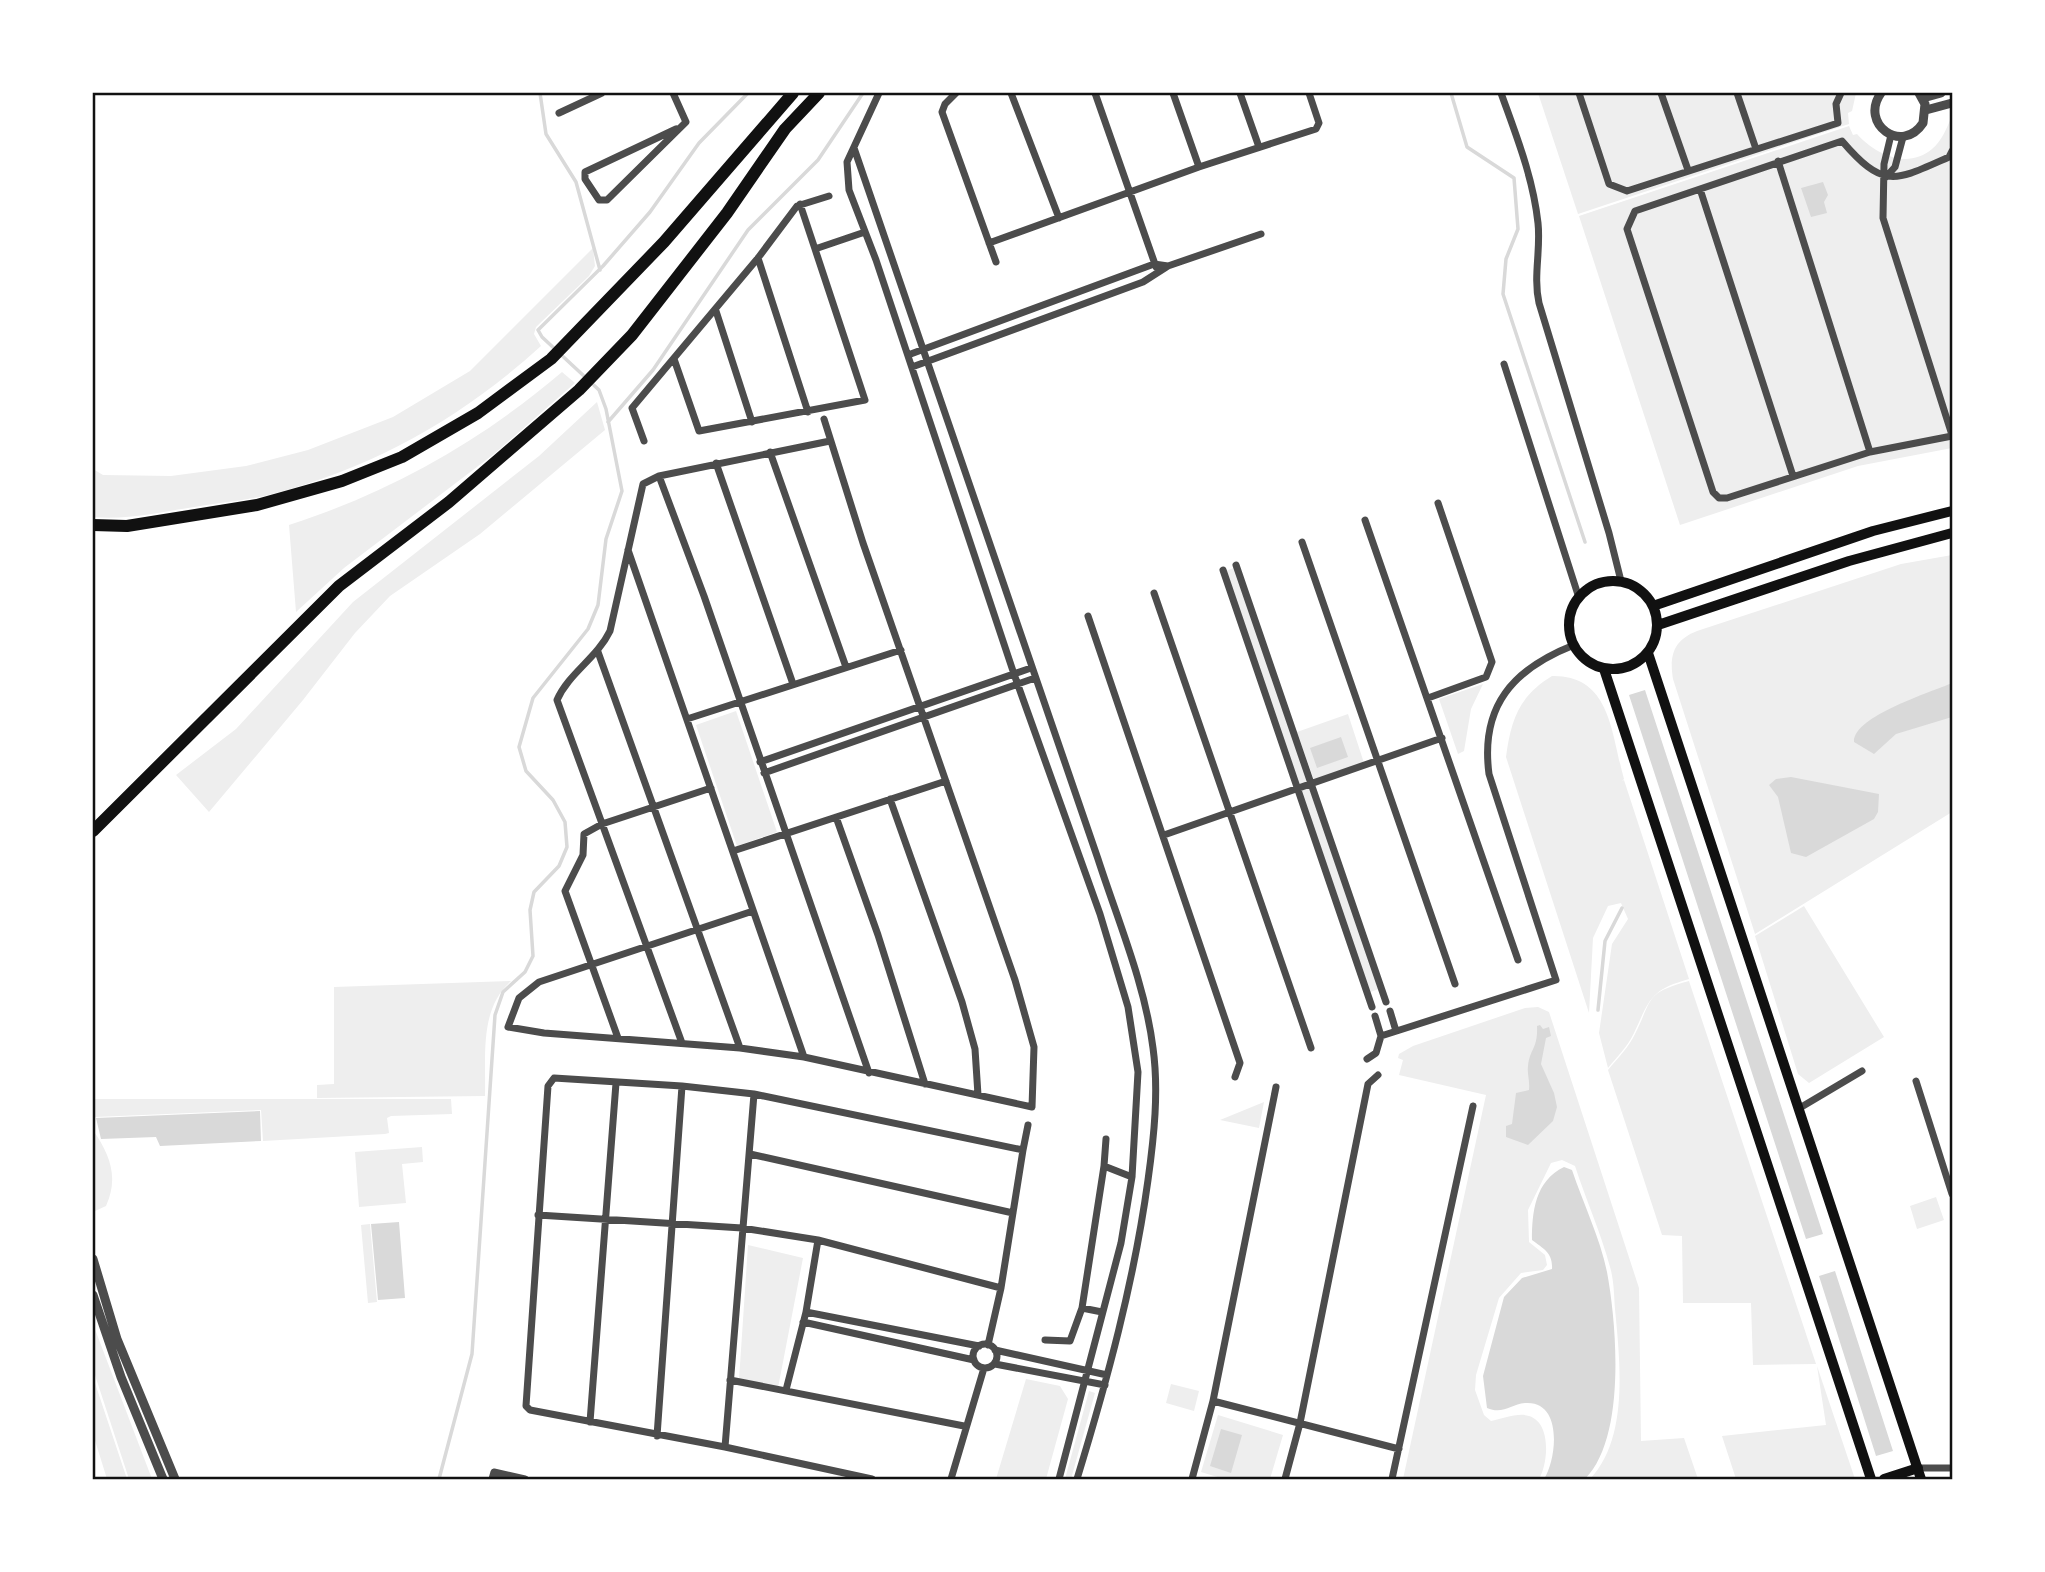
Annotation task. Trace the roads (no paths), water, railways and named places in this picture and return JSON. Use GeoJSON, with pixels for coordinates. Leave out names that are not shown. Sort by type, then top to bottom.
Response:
{"type":"FeatureCollection","features":[{"type":"Feature","properties":{"kind":"highway"},"geometry":{"type":"LineString","coordinates":[[93,526],[127,526],[257,505],[342,481],[402,457],[478,413],[551,359],[664,242],[793,93]]}},
{"type":"Feature","properties":{"kind":"highway"},"geometry":{"type":"LineString","coordinates":[[93,831],[339,586],[449,502],[579,390],[632,335],[727,213],[785,129],[819,93]]}},
{"type":"Feature","properties":{"kind":"main road"},"geometry":{"type":"LineString","coordinates":[[1653,606],[1873,531],[1952,511]]}},
{"type":"Feature","properties":{"kind":"main road"},"geometry":{"type":"LineString","coordinates":[[1658,625],[1849,561],[1952,533]]}},
{"type":"Feature","properties":{"kind":"main road"},"geometry":{"type":"LineString","coordinates":[[1621,581],[1640,590],[1653,606],[1658,625],[1648,653],[1624,669],[1604,669],[1586,660],[1574,645],[1570,616],[1579,598],[1593,586],[1621,581]]}},
{"type":"Feature","properties":{"kind":"main road"},"geometry":{"type":"LineString","coordinates":[[1648,653],[1921,1479]]}},
{"type":"Feature","properties":{"kind":"main road"},"geometry":{"type":"LineString","coordinates":[[1604,669],[1871,1479]]}},
{"type":"Feature","properties":{"kind":"main road"},"geometry":{"type":"LineString","coordinates":[[1884,1479],[1918,1468]]}},
{"type":"Feature","properties":{"kind":"street"},"geometry":{"type":"LineString","coordinates":[[559,113],[602,93]]}},
{"type":"Feature","properties":{"kind":"street"},"geometry":{"type":"LineString","coordinates":[[673,93],[686,122],[585,172],[584,179],[599,200],[607,200],[676,129]]}},
{"type":"Feature","properties":{"kind":"street"},"geometry":{"type":"LineString","coordinates":[[878,93],[847,162],[846,176],[1118,974],[1128,1007],[1138,1072],[1132,1177],[1121,1243],[1059,1479]]}},
{"type":"Feature","properties":{"kind":"street"},"geometry":{"type":"LineString","coordinates":[[956,93],[945,104],[942,112],[996,262]]}},
{"type":"Feature","properties":{"kind":"street"},"geometry":{"type":"LineString","coordinates":[[1011,93],[1059,218]]}},
{"type":"Feature","properties":{"kind":"street"},"geometry":{"type":"LineString","coordinates":[[1096,93],[1158,274]]}},
{"type":"Feature","properties":{"kind":"street"},"geometry":{"type":"LineString","coordinates":[[1173,93],[1199,167]]}},
{"type":"Feature","properties":{"kind":"street"},"geometry":{"type":"LineString","coordinates":[[1241,93],[1259,147]]}},
{"type":"Feature","properties":{"kind":"street"},"geometry":{"type":"LineString","coordinates":[[989,243],[1199,167],[1312,130],[1319,123],[1309,93]]}},
{"type":"Feature","properties":{"kind":"street"},"geometry":{"type":"LineString","coordinates":[[1501,93],[1534,197],[1539,226],[1536,278],[1539,303],[1621,581]]}},
{"type":"Feature","properties":{"kind":"street"},"geometry":{"type":"LineString","coordinates":[[1579,93],[1609,184],[1627,191],[1838,123],[1836,104],[1841,93]]}},
{"type":"Feature","properties":{"kind":"street"},"geometry":{"type":"LineString","coordinates":[[1661,93],[1688,170]]}},
{"type":"Feature","properties":{"kind":"street"},"geometry":{"type":"LineString","coordinates":[[1737,93],[1756,149]]}},
{"type":"Feature","properties":{"kind":"street"},"geometry":{"type":"LineString","coordinates":[[1881,93],[1875,104],[1875,117],[1880,128],[1891,135],[1903,137],[1920,128],[1926,110],[1921,95],[1941,93]]}},
{"type":"Feature","properties":{"kind":"street"},"geometry":{"type":"LineString","coordinates":[[1926,110],[1952,103]]}},
{"type":"Feature","properties":{"kind":"street"},"geometry":{"type":"LineString","coordinates":[[1891,135],[1884,163],[1885,178],[1882,218],[1952,435],[1870,452],[1727,498],[1719,498],[1713,492],[1627,229],[1635,211],[1842,141],[1868,167],[1885,178],[1905,177],[1951,154],[1952,167]]}},
{"type":"Feature","properties":{"kind":"street"},"geometry":{"type":"LineString","coordinates":[[1885,178],[1895,167],[1903,137]]}},
{"type":"Feature","properties":{"kind":"street"},"geometry":{"type":"LineString","coordinates":[[854,148],[929,360],[1134,969],[1153,1047],[1153,1141],[1140,1239],[1105,1385],[1077,1479]]}},
{"type":"Feature","properties":{"kind":"street"},"geometry":{"type":"LineString","coordinates":[[1778,161],[1870,452]]}},
{"type":"Feature","properties":{"kind":"street"},"geometry":{"type":"LineString","coordinates":[[1700,189],[1793,476]]}},
{"type":"Feature","properties":{"kind":"street"},"geometry":{"type":"LineString","coordinates":[[644,441],[632,408],[716,310],[800,204],[829,196]]}},
{"type":"Feature","properties":{"kind":"street"},"geometry":{"type":"LineString","coordinates":[[674,359],[699,431],[865,400],[800,204]]}},
{"type":"Feature","properties":{"kind":"street"},"geometry":{"type":"LineString","coordinates":[[816,250],[866,232]]}},
{"type":"Feature","properties":{"kind":"street"},"geometry":{"type":"LineString","coordinates":[[912,367],[1158,274],[1168,266],[1261,234]]}},
{"type":"Feature","properties":{"kind":"street"},"geometry":{"type":"LineString","coordinates":[[758,258],[808,412]]}},
{"type":"Feature","properties":{"kind":"street"},"geometry":{"type":"LineString","coordinates":[[908,355],[1154,264],[1168,266]]}},
{"type":"Feature","properties":{"kind":"street"},"geometry":{"type":"LineString","coordinates":[[716,310],[752,422]]}},
{"type":"Feature","properties":{"kind":"street"},"geometry":{"type":"LineString","coordinates":[[1504,364],[1579,598]]}},
{"type":"Feature","properties":{"kind":"street"},"geometry":{"type":"LineString","coordinates":[[753,911],[539,982],[519,998],[509,1023],[512,1030],[740,1048],[804,1057],[1032,1107],[1034,1047],[1015,980],[824,419]]}},
{"type":"Feature","properties":{"kind":"street"},"geometry":{"type":"LineString","coordinates":[[681,1044],[557,700],[565,684],[598,652],[613,621],[643,484],[659,476],[830,441]]}},
{"type":"Feature","properties":{"kind":"street"},"geometry":{"type":"LineString","coordinates":[[770,452],[846,667]]}},
{"type":"Feature","properties":{"kind":"street"},"geometry":{"type":"LineString","coordinates":[[716,463],[793,684]]}},
{"type":"Feature","properties":{"kind":"street"},"geometry":{"type":"LineString","coordinates":[[659,476],[705,596],[738,702],[869,1073]]}},
{"type":"Feature","properties":{"kind":"street"},"geometry":{"type":"LineString","coordinates":[[1428,698],[1486,677],[1492,662],[1438,503]]}},
{"type":"Feature","properties":{"kind":"street"},"geometry":{"type":"LineString","coordinates":[[1366,520],[1518,960]]}},
{"type":"Feature","properties":{"kind":"street"},"geometry":{"type":"LineString","coordinates":[[1303,542],[1455,984]]}},
{"type":"Feature","properties":{"kind":"street"},"geometry":{"type":"LineString","coordinates":[[628,550],[804,1057]]}},
{"type":"Feature","properties":{"kind":"street"},"geometry":{"type":"LineString","coordinates":[[1236,565],[1387,1002]]}},
{"type":"Feature","properties":{"kind":"street"},"geometry":{"type":"LineString","coordinates":[[1223,570],[1372,1007]]}},
{"type":"Feature","properties":{"kind":"street"},"geometry":{"type":"LineString","coordinates":[[1154,593],[1311,1048]]}},
{"type":"Feature","properties":{"kind":"street"},"geometry":{"type":"LineString","coordinates":[[1088,616],[1240,1063],[1236,1077]]}},
{"type":"Feature","properties":{"kind":"street"},"geometry":{"type":"LineString","coordinates":[[1381,1036],[1556,980],[1489,774],[1486,749],[1490,721],[1502,696],[1522,673],[1543,657],[1574,645]]}},
{"type":"Feature","properties":{"kind":"street"},"geometry":{"type":"LineString","coordinates":[[687,719],[901,650]]}},
{"type":"Feature","properties":{"kind":"street"},"geometry":{"type":"LineString","coordinates":[[598,652],[740,1048]]}},
{"type":"Feature","properties":{"kind":"street"},"geometry":{"type":"LineString","coordinates":[[760,762],[1031,668]]}},
{"type":"Feature","properties":{"kind":"street"},"geometry":{"type":"LineString","coordinates":[[764,773],[1035,678]]}},
{"type":"Feature","properties":{"kind":"street"},"geometry":{"type":"LineString","coordinates":[[1164,835],[1442,738]]}},
{"type":"Feature","properties":{"kind":"street"},"geometry":{"type":"LineString","coordinates":[[733,851],[946,781]]}},
{"type":"Feature","properties":{"kind":"street"},"geometry":{"type":"LineString","coordinates":[[618,1038],[566,886],[583,855],[585,831],[711,788]]}},
{"type":"Feature","properties":{"kind":"street"},"geometry":{"type":"LineString","coordinates":[[890,799],[962,1002],[975,1049],[978,1096]]}},
{"type":"Feature","properties":{"kind":"street"},"geometry":{"type":"LineString","coordinates":[[836,817],[878,935],[925,1084]]}},
{"type":"Feature","properties":{"kind":"street"},"geometry":{"type":"LineString","coordinates":[[1118,974],[1134,969]]}},
{"type":"Feature","properties":{"kind":"street"},"geometry":{"type":"LineString","coordinates":[[1390,1012],[1396,1031]]}},
{"type":"Feature","properties":{"kind":"street"},"geometry":{"type":"LineString","coordinates":[[1367,1059],[1376,1053],[1381,1036],[1375,1016]]}},
{"type":"Feature","properties":{"kind":"street"},"geometry":{"type":"LineString","coordinates":[[1376,1053],[1381,1063]]}},
{"type":"Feature","properties":{"kind":"street"},"geometry":{"type":"LineString","coordinates":[[1798,1109],[1861,1071]]}},
{"type":"Feature","properties":{"kind":"street"},"geometry":{"type":"LineString","coordinates":[[1285,1479],[1300,1423],[1368,1084],[1378,1075]]}},
{"type":"Feature","properties":{"kind":"street"},"geometry":{"type":"LineString","coordinates":[[872,1479],[726,1447],[530,1410],[526,1406],[549,1082],[554,1078],[682,1086],[754,1094],[1023,1150]]}},
{"type":"Feature","properties":{"kind":"street"},"geometry":{"type":"LineString","coordinates":[[1916,1081],[1952,1194]]}},
{"type":"Feature","properties":{"kind":"street"},"geometry":{"type":"LineString","coordinates":[[590,1422],[616,1083]]}},
{"type":"Feature","properties":{"kind":"street"},"geometry":{"type":"LineString","coordinates":[[657,1436],[682,1086]]}},
{"type":"Feature","properties":{"kind":"street"},"geometry":{"type":"LineString","coordinates":[[1192,1479],[1213,1401],[1276,1087]]}},
{"type":"Feature","properties":{"kind":"street"},"geometry":{"type":"LineString","coordinates":[[726,1447],[754,1094]]}},
{"type":"Feature","properties":{"kind":"street"},"geometry":{"type":"LineString","coordinates":[[1392,1479],[1474,1105]]}},
{"type":"Feature","properties":{"kind":"street"},"geometry":{"type":"LineString","coordinates":[[974,1360],[974,1352],[984,1345],[1001,1288],[1028,1125]]}},
{"type":"Feature","properties":{"kind":"street"},"geometry":{"type":"LineString","coordinates":[[1045,1340],[1070,1341],[1082,1308],[1106,1139]]}},
{"type":"Feature","properties":{"kind":"street"},"geometry":{"type":"LineString","coordinates":[[750,1154],[1013,1213]]}},
{"type":"Feature","properties":{"kind":"street"},"geometry":{"type":"LineString","coordinates":[[1104,1166],[1132,1177]]}},
{"type":"Feature","properties":{"kind":"street"},"geometry":{"type":"LineString","coordinates":[[538,1215],[742,1228],[818,1240],[1001,1288]]}},
{"type":"Feature","properties":{"kind":"street"},"geometry":{"type":"LineString","coordinates":[[786,1390],[806,1312],[818,1240]]}},
{"type":"Feature","properties":{"kind":"street"},"geometry":{"type":"LineString","coordinates":[[93,1259],[117,1339],[175,1479]]}},
{"type":"Feature","properties":{"kind":"street"},"geometry":{"type":"LineString","coordinates":[[93,1295],[121,1377],[163,1479]]}},
{"type":"Feature","properties":{"kind":"street"},"geometry":{"type":"LineString","coordinates":[[1082,1308],[1102,1312]]}},
{"type":"Feature","properties":{"kind":"street"},"geometry":{"type":"LineString","coordinates":[[806,1312],[984,1345],[995,1350],[1107,1375]]}},
{"type":"Feature","properties":{"kind":"street"},"geometry":{"type":"LineString","coordinates":[[803,1322],[974,1360],[984,1368]]}},
{"type":"Feature","properties":{"kind":"street"},"geometry":{"type":"LineString","coordinates":[[995,1350],[995,1364]]}},
{"type":"Feature","properties":{"kind":"street"},"geometry":{"type":"LineString","coordinates":[[984,1368],[995,1364],[1105,1385]]}},
{"type":"Feature","properties":{"kind":"street"},"geometry":{"type":"LineString","coordinates":[[951,1479],[964,1426],[984,1368]]}},
{"type":"Feature","properties":{"kind":"street"},"geometry":{"type":"LineString","coordinates":[[730,1380],[964,1426]]}},
{"type":"Feature","properties":{"kind":"street"},"geometry":{"type":"LineString","coordinates":[[1213,1401],[1399,1449]]}},
{"type":"Feature","properties":{"kind":"street"},"geometry":{"type":"LineString","coordinates":[[1918,1468],[1952,1468]]}},
{"type":"Feature","properties":{"kind":"street"},"geometry":{"type":"LineString","coordinates":[[493,1476],[525,1479]]}},
{"type":"Feature","properties":{"kind":"waterway"},"geometry":{"type":"LineString","coordinates":[[540,93],[546,134],[576,182],[600,270]]}},
{"type":"Feature","properties":{"kind":"waterway"},"geometry":{"type":"LineString","coordinates":[[439,1479],[472,1354],[495,1015],[503,992],[525,972],[533,956],[530,910],[534,892],[559,866],[567,847],[565,822],[553,800],[526,771],[519,747],[533,698],[588,629],[598,605],[606,539],[622,491],[606,409],[599,390],[542,337],[538,330],[603,266],[650,212],[699,143],[748,93]]}},
{"type":"Feature","properties":{"kind":"waterway"},"geometry":{"type":"LineString","coordinates":[[608,422],[653,370],[748,230],[818,160],[863,93]]}},
{"type":"Feature","properties":{"kind":"waterway"},"geometry":{"type":"LineString","coordinates":[[1451,93],[1467,147],[1514,178],[1518,229],[1506,259],[1503,294],[1585,542]]}},
{"type":"Feature","properties":{"kind":"waterway"},"geometry":{"type":"LineString","coordinates":[[1598,1010],[1605,941],[1622,908]]}}]}
